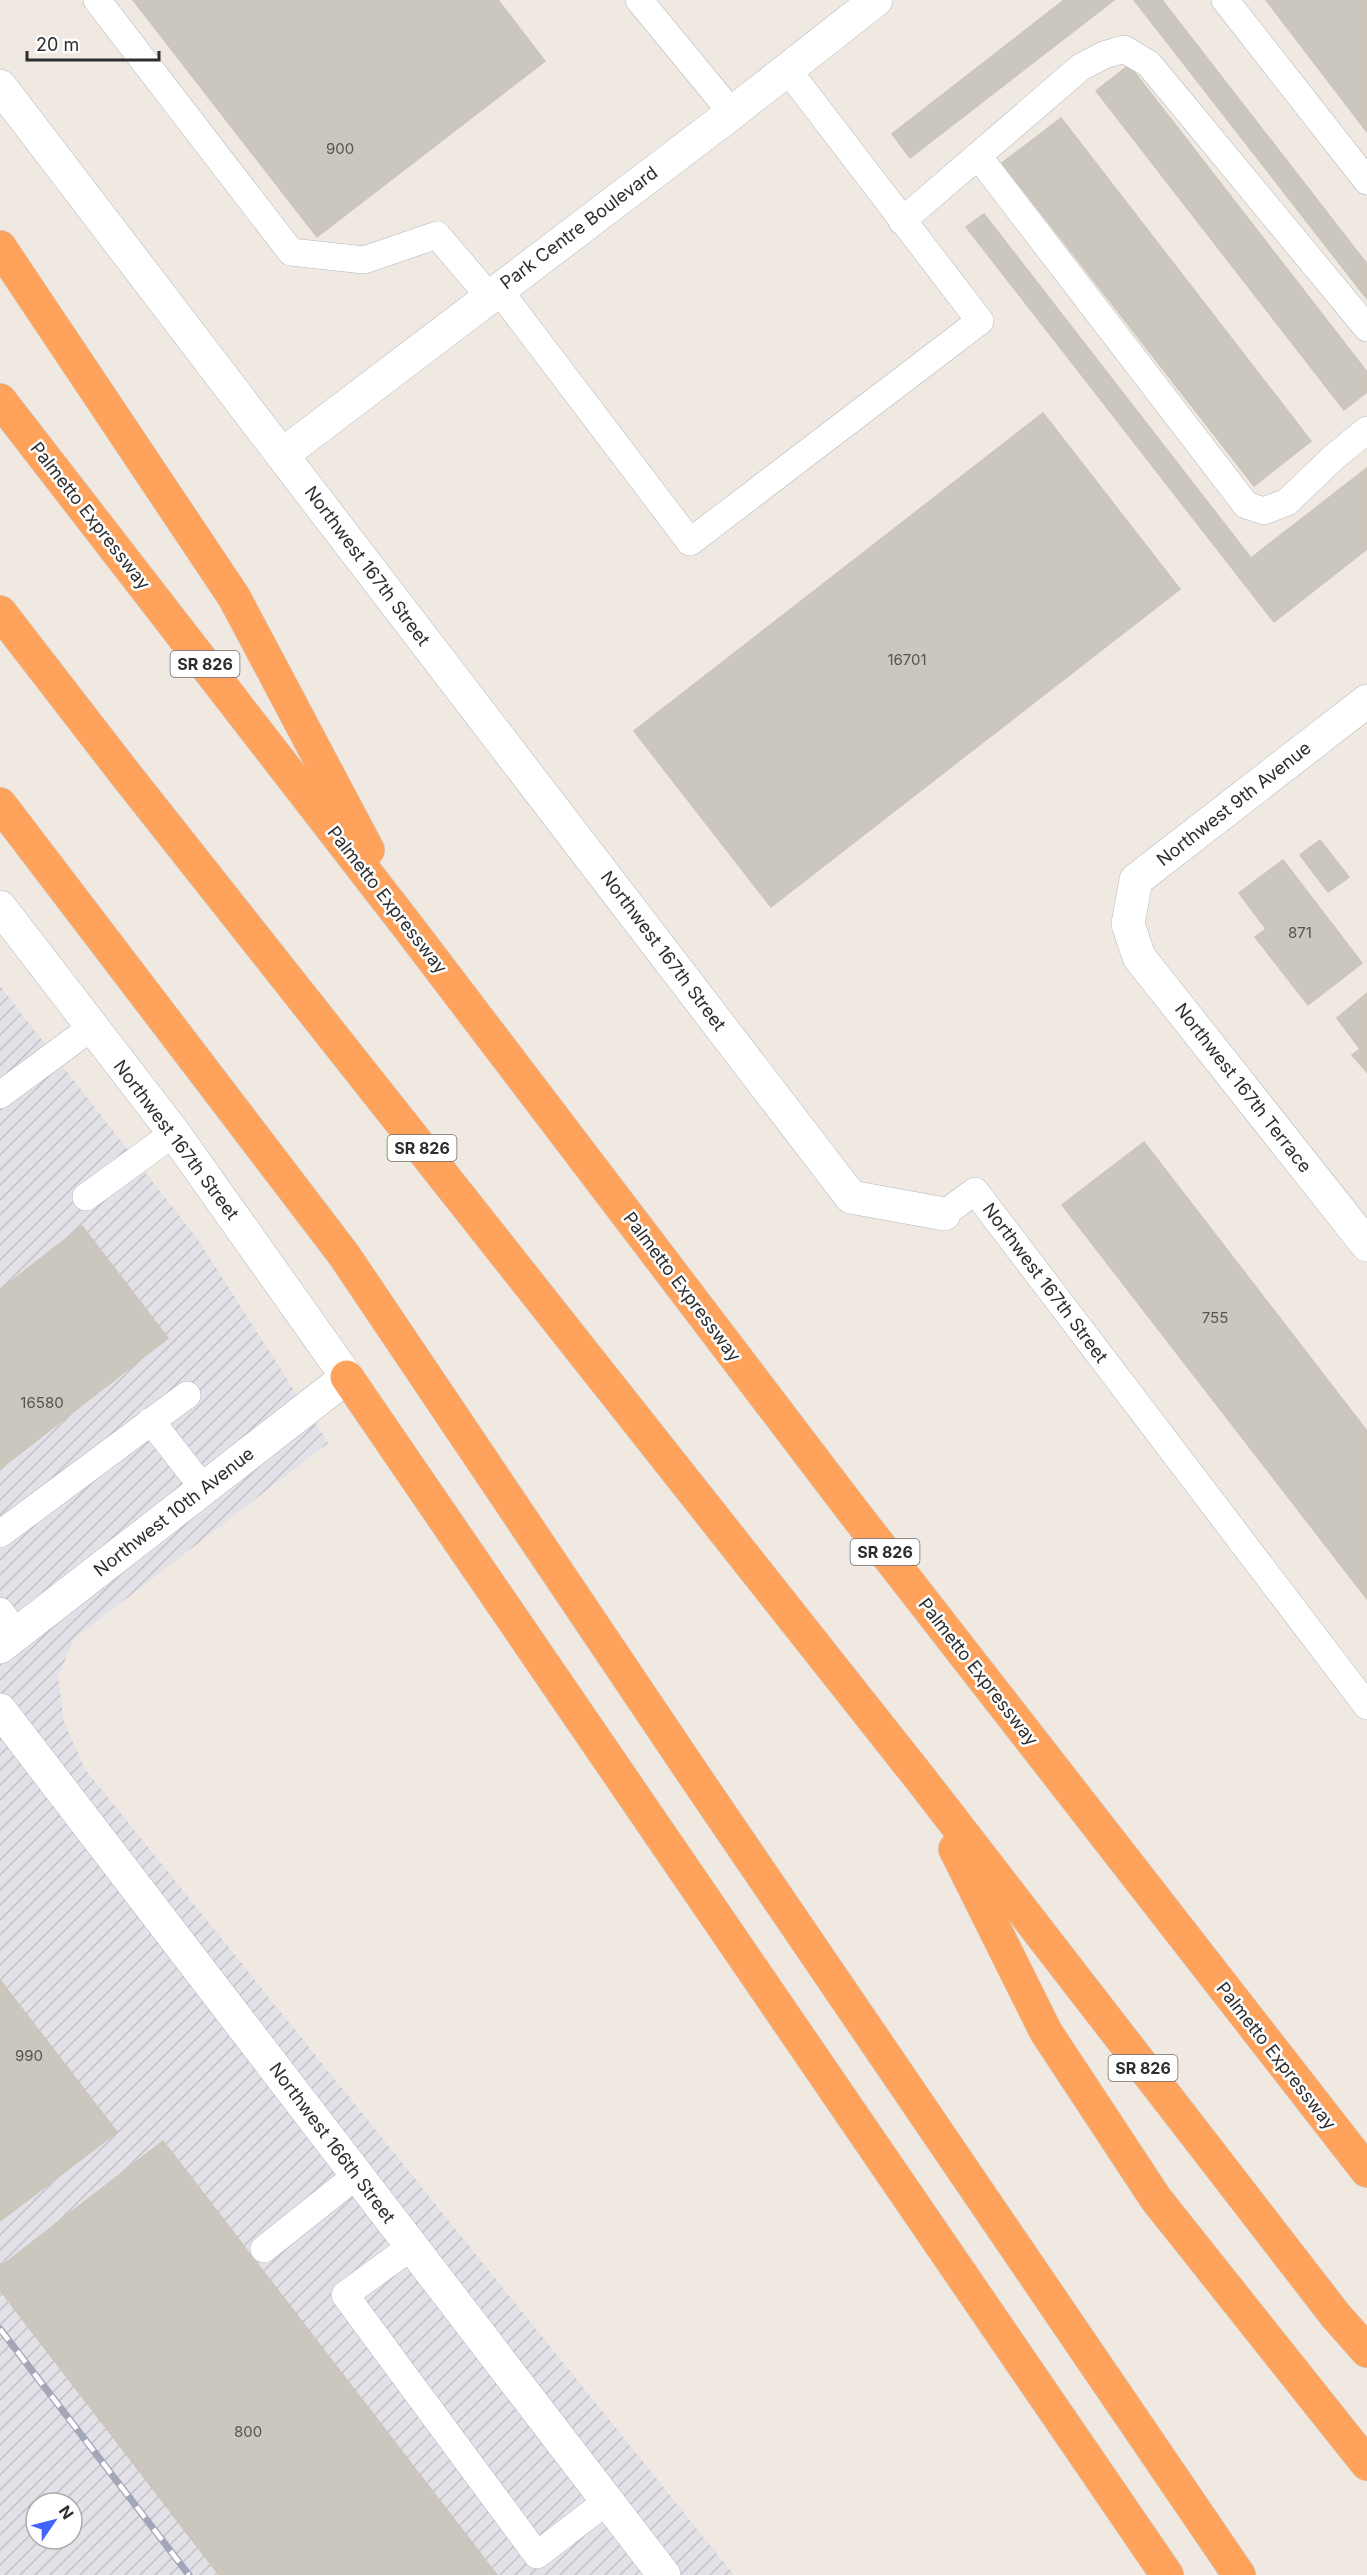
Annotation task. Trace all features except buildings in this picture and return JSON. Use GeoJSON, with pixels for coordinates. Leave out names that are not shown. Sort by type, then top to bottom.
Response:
{"type":"FeatureCollection","features":[{"type":"Feature","properties":{"kind":"highway"},"geometry":{"type":"LineString","coordinates":[[0,247],[234,597],[409,928]]}},
{"type":"Feature","properties":{"kind":"highway","name":"Palmetto Expressway"},"geometry":{"type":"LineString","coordinates":[[0,400],[409,928],[852,1510],[1367,2171]]}},
{"type":"Feature","properties":{"kind":"highway","name":"SR 826"},"geometry":{"type":"LineString","coordinates":[[0,612],[126,775],[923,1782],[1329,2307],[1367,2350]]}},
{"type":"Feature","properties":{"kind":"highway"},"geometry":{"type":"LineString","coordinates":[[0,804],[344,1255],[698,1781],[1239,2575]]}},
{"type":"Feature","properties":{"kind":"highway"},"geometry":{"type":"LineString","coordinates":[[348,1377],[1167,2575]]}},
{"type":"Feature","properties":{"kind":"highway"},"geometry":{"type":"LineString","coordinates":[[923,1782],[1052,2042],[1156,2199],[1367,2464]]}},
{"type":"Feature","properties":{"kind":"street","name":"Park Centre Boulevard"},"geometry":{"type":"LineString","coordinates":[[282,455],[493,292],[732,113],[876,0]]}},
{"type":"Feature","properties":{"kind":"street","name":"Northwest 167th Street"},"geometry":{"type":"LineString","coordinates":[[0,86],[851,1197],[944,1214]]}},
{"type":"Feature","properties":{"kind":"street","name":"Northwest 9th Avenue"},"geometry":{"type":"LineString","coordinates":[[1128,924],[1136,880],[1367,701]]}},
{"type":"Feature","properties":{"kind":"street","name":"Northwest 167th Street"},"geometry":{"type":"LineString","coordinates":[[0,907],[174,1133],[348,1377]]}},
{"type":"Feature","properties":{"kind":"street","name":"Northwest 167th Terrace"},"geometry":{"type":"LineString","coordinates":[[1128,924],[1139,957],[1367,1245]]}},
{"type":"Feature","properties":{"kind":"street","name":"Northwest 10th Avenue"},"geometry":{"type":"LineString","coordinates":[[6,1630],[204,1489],[348,1377]]}},
{"type":"Feature","properties":{"kind":"street","name":"Northwest 166th Street"},"geometry":{"type":"LineString","coordinates":[[0,1710],[664,2575]]}},
{"type":"Feature","properties":{"kind":"lane"},"geometry":{"type":"LineString","coordinates":[[97,0],[291,252],[364,260],[437,235],[493,292],[690,542],[980,321],[787,69]]}},
{"type":"Feature","properties":{"kind":"lane"},"geometry":{"type":"LineString","coordinates":[[639,0],[732,113]]}},
{"type":"Feature","properties":{"kind":"lane"},"geometry":{"type":"LineString","coordinates":[[1225,0],[1367,181]]}},
{"type":"Feature","properties":{"kind":"lane"},"geometry":{"type":"LineString","coordinates":[[903,221],[1081,67],[1104,55],[1124,49],[1149,64],[1367,328]]}},
{"type":"Feature","properties":{"kind":"lane"},"geometry":{"type":"LineString","coordinates":[[978,156],[1246,504],[1264,511],[1287,502],[1334,457],[1367,430]]}},
{"type":"Feature","properties":{"kind":"lane"},"geometry":{"type":"LineString","coordinates":[[0,1095],[92,1027]]}},
{"type":"Feature","properties":{"kind":"lane"},"geometry":{"type":"LineString","coordinates":[[86,1197],[174,1133]]}},
{"type":"Feature","properties":{"kind":"lane","name":"Northwest 167th Street"},"geometry":{"type":"LineString","coordinates":[[944,1214],[975,1191],[1367,1706]]}},
{"type":"Feature","properties":{"kind":"lane"},"geometry":{"type":"LineString","coordinates":[[0,1534],[187,1395]]}},
{"type":"Feature","properties":{"kind":"lane"},"geometry":{"type":"LineString","coordinates":[[151,1421],[204,1489]]}},
{"type":"Feature","properties":{"kind":"lane"},"geometry":{"type":"LineString","coordinates":[[264,2249],[357,2175]]}},
{"type":"Feature","properties":{"kind":"lane"},"geometry":{"type":"LineString","coordinates":[[412,2246],[345,2295],[537,2555],[607,2501]]}},
{"type":"Feature","properties":{"kind":"shaded area"},"geometry":{"type":"Polygon","coordinates":[[[0,986],[198,1240],[328,1443],[74,1639],[58,1677],[64,1722],[85,1769],[734,2575],[0,2575],[0,986]]]}},
{"type":"Feature","properties":{"kind":"railway"},"geometry":{"type":"LineString","coordinates":[[0,2329],[189,2575]]}}]}
